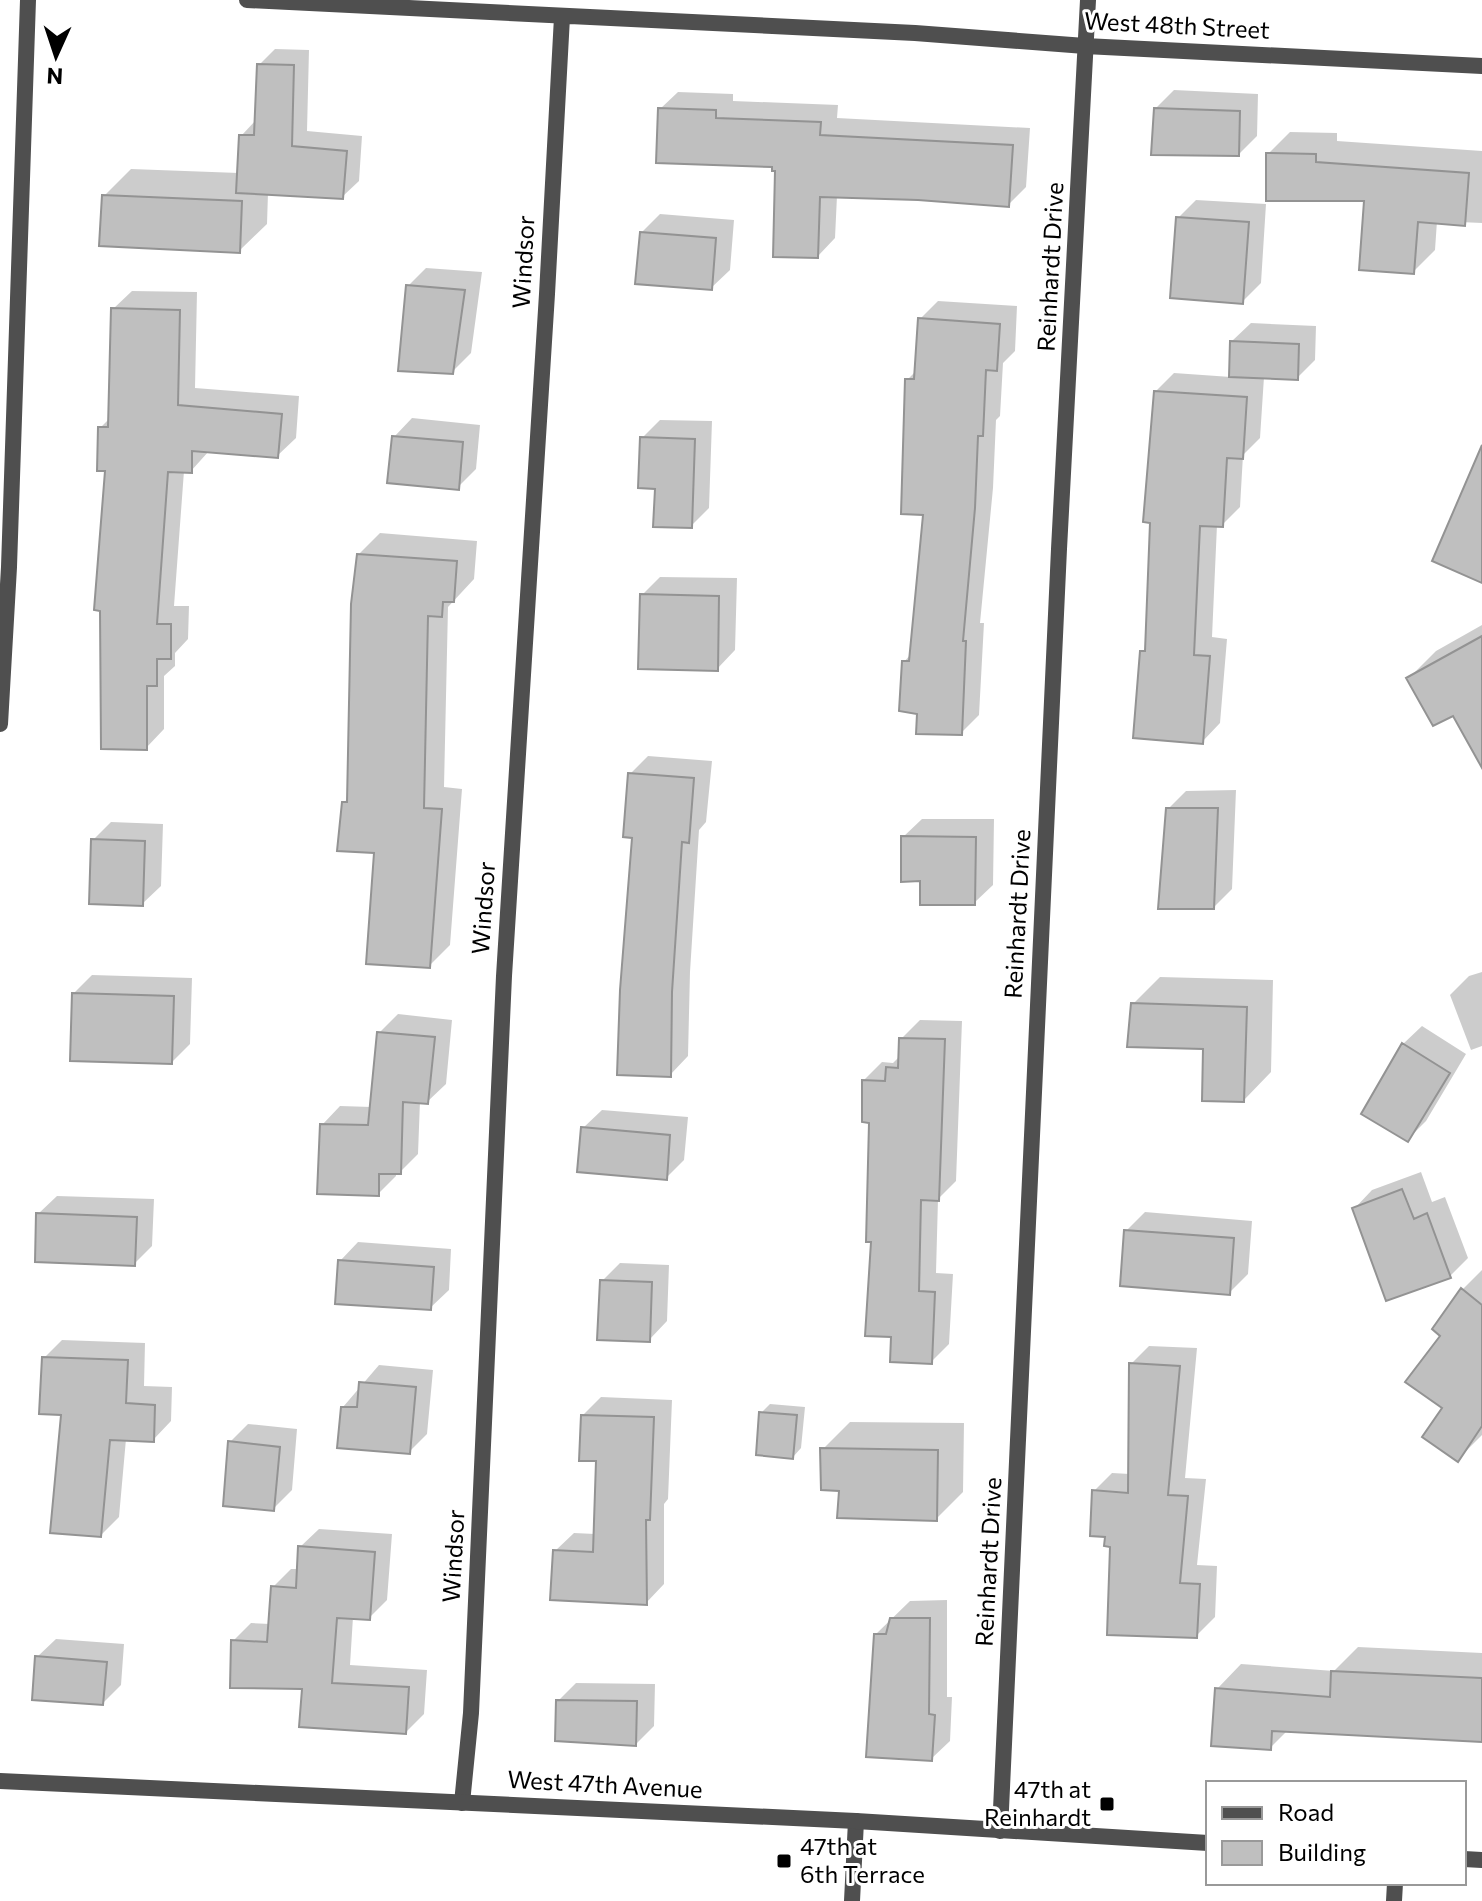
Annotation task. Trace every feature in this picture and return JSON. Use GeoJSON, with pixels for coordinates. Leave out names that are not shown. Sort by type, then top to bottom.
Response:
{"type":"FeatureCollection","features":[{"type":"Feature","properties":{"kind":"street"},"geometry":{"type":"LineString","coordinates":[[0,724],[9,567],[28,0]]}},
{"type":"Feature","properties":{"kind":"street","name":"West 48th Street"},"geometry":{"type":"LineString","coordinates":[[247,0],[915,33],[1085,46],[1482,66]]}},
{"type":"Feature","properties":{"kind":"street","name":"Reinhardt Drive"},"geometry":{"type":"LineString","coordinates":[[1000,1831],[1058,565],[1088,0]]}},
{"type":"Feature","properties":{"kind":"street","name":"Windsor"},"geometry":{"type":"LineString","coordinates":[[462,1803],[471,1713],[504,976],[562,17]]}},
{"type":"Feature","properties":{"kind":"street","name":"West 47th Avenue"},"geometry":{"type":"LineString","coordinates":[[0,1781],[856,1821],[1206,1843]]}},
{"type":"Feature","properties":{"kind":"street"},"geometry":{"type":"LineString","coordinates":[[852,1901],[856,1821]]}},
{"type":"Feature","properties":{"kind":"building"},"geometry":{"type":"Polygon","coordinates":[[[257,64],[294,65],[292,146],[347,151],[343,199],[236,193],[239,135],[254,135],[257,64]]]}},
{"type":"Feature","properties":{"kind":"building"},"geometry":{"type":"Polygon","coordinates":[[[658,108],[716,110],[716,118],[821,122],[820,135],[1013,145],[1009,207],[820,197],[818,258],[773,257],[775,171],[772,167],[656,163],[658,108]]]}},
{"type":"Feature","properties":{"kind":"building"},"geometry":{"type":"Polygon","coordinates":[[[1154,108],[1240,111],[1239,156],[1151,155],[1154,108]]]}},
{"type":"Feature","properties":{"kind":"building"},"geometry":{"type":"Polygon","coordinates":[[[1266,153],[1316,154],[1316,162],[1469,173],[1465,226],[1418,222],[1414,274],[1359,270],[1364,201],[1266,201],[1266,153]]]}},
{"type":"Feature","properties":{"kind":"building"},"geometry":{"type":"Polygon","coordinates":[[[102,195],[242,201],[240,253],[99,246],[102,195]]]}},
{"type":"Feature","properties":{"kind":"building"},"geometry":{"type":"Polygon","coordinates":[[[1176,217],[1249,222],[1243,304],[1170,298],[1176,217]]]}},
{"type":"Feature","properties":{"kind":"building"},"geometry":{"type":"Polygon","coordinates":[[[640,232],[716,238],[712,290],[635,284],[640,232]]]}},
{"type":"Feature","properties":{"kind":"building"},"geometry":{"type":"Polygon","coordinates":[[[406,285],[465,290],[453,374],[398,371],[406,285]]]}},
{"type":"Feature","properties":{"kind":"building"},"geometry":{"type":"Polygon","coordinates":[[[111,308],[180,310],[178,405],[282,414],[278,458],[192,451],[192,473],[168,472],[157,624],[171,624],[171,659],[157,659],[157,686],[147,686],[147,750],[101,749],[100,611],[94,610],[105,471],[97,471],[98,427],[108,427],[111,308]]]}},
{"type":"Feature","properties":{"kind":"building"},"geometry":{"type":"Polygon","coordinates":[[[918,318],[1000,324],[997,371],[986,370],[983,436],[978,436],[963,641],[966,641],[962,735],[916,734],[917,714],[899,711],[902,661],[909,661],[923,515],[901,514],[905,379],[914,379],[918,318]]]}},
{"type":"Feature","properties":{"kind":"building"},"geometry":{"type":"Polygon","coordinates":[[[1230,341],[1299,344],[1298,380],[1229,377],[1230,341]]]}},
{"type":"Feature","properties":{"kind":"building"},"geometry":{"type":"Polygon","coordinates":[[[1154,391],[1247,397],[1243,459],[1227,458],[1223,527],[1200,526],[1194,655],[1210,656],[1203,744],[1133,738],[1140,651],[1145,651],[1150,523],[1143,522],[1154,391]]]}},
{"type":"Feature","properties":{"kind":"building"},"geometry":{"type":"Polygon","coordinates":[[[392,436],[463,442],[459,490],[387,483],[392,436]]]}},
{"type":"Feature","properties":{"kind":"building"},"geometry":{"type":"Polygon","coordinates":[[[640,437],[695,439],[692,528],[653,527],[655,489],[638,488],[640,437]]]}},
{"type":"Feature","properties":{"kind":"building"},"geometry":{"type":"Polygon","coordinates":[[[1482,445],[1482,583],[1432,561],[1482,445]]]}},
{"type":"Feature","properties":{"kind":"building"},"geometry":{"type":"Polygon","coordinates":[[[357,554],[457,561],[454,602],[443,602],[442,617],[428,616],[424,808],[442,809],[430,968],[366,964],[374,853],[337,851],[342,802],[347,802],[351,604],[357,554]]]}},
{"type":"Feature","properties":{"kind":"building"},"geometry":{"type":"Polygon","coordinates":[[[640,594],[719,596],[718,671],[638,669],[640,594]]]}},
{"type":"Feature","properties":{"kind":"building"},"geometry":{"type":"Polygon","coordinates":[[[1482,636],[1482,768],[1453,716],[1433,726],[1406,678],[1482,636]]]}},
{"type":"Feature","properties":{"kind":"building"},"geometry":{"type":"Polygon","coordinates":[[[628,773],[694,778],[689,843],[682,842],[672,992],[671,1077],[617,1075],[632,838],[623,837],[628,773]]]}},
{"type":"Feature","properties":{"kind":"building"},"geometry":{"type":"Polygon","coordinates":[[[1166,808],[1218,808],[1214,909],[1158,909],[1166,808]]]}},
{"type":"Feature","properties":{"kind":"building"},"geometry":{"type":"Polygon","coordinates":[[[901,836],[976,837],[975,905],[920,905],[920,881],[901,882],[901,836]]]}},
{"type":"Feature","properties":{"kind":"building"},"geometry":{"type":"Polygon","coordinates":[[[91,839],[145,841],[143,906],[89,904],[91,839]]]}},
{"type":"Feature","properties":{"kind":"building"},"geometry":{"type":"Polygon","coordinates":[[[72,993],[174,996],[172,1064],[70,1061],[72,993]]]}},
{"type":"Feature","properties":{"kind":"building"},"geometry":{"type":"Polygon","coordinates":[[[1131,1003],[1247,1007],[1244,1102],[1202,1101],[1203,1049],[1127,1047],[1131,1003]]]}},
{"type":"Feature","properties":{"kind":"building"},"geometry":{"type":"Polygon","coordinates":[[[377,1032],[435,1037],[428,1104],[403,1102],[401,1174],[379,1174],[379,1196],[317,1194],[320,1124],[368,1125],[377,1032]]]}},
{"type":"Feature","properties":{"kind":"building"},"geometry":{"type":"Polygon","coordinates":[[[899,1038],[945,1039],[939,1201],[921,1200],[919,1291],[935,1292],[932,1364],[890,1362],[891,1337],[865,1336],[871,1242],[866,1242],[869,1123],[862,1122],[862,1080],[885,1081],[886,1067],[898,1068],[899,1038]]]}},
{"type":"Feature","properties":{"kind":"building"},"geometry":{"type":"Polygon","coordinates":[[[1402,1043],[1450,1073],[1408,1142],[1361,1114],[1402,1043]]]}},
{"type":"Feature","properties":{"kind":"building"},"geometry":{"type":"Polygon","coordinates":[[[581,1127],[670,1135],[667,1180],[577,1172],[581,1127]]]}},
{"type":"Feature","properties":{"kind":"building"},"geometry":{"type":"Polygon","coordinates":[[[1402,1189],[1414,1219],[1427,1213],[1451,1278],[1386,1301],[1352,1208],[1402,1189]]]}},
{"type":"Feature","properties":{"kind":"building"},"geometry":{"type":"Polygon","coordinates":[[[36,1213],[137,1217],[135,1266],[35,1262],[36,1213]]]}},
{"type":"Feature","properties":{"kind":"building"},"geometry":{"type":"Polygon","coordinates":[[[1124,1230],[1234,1238],[1230,1295],[1120,1286],[1124,1230]]]}},
{"type":"Feature","properties":{"kind":"building"},"geometry":{"type":"Polygon","coordinates":[[[338,1260],[434,1267],[431,1310],[335,1304],[338,1260]]]}},
{"type":"Feature","properties":{"kind":"building"},"geometry":{"type":"Polygon","coordinates":[[[600,1280],[652,1282],[650,1342],[597,1340],[600,1280]]]}},
{"type":"Feature","properties":{"kind":"building"},"geometry":{"type":"Polygon","coordinates":[[[1461,1288],[1482,1305],[1482,1426],[1458,1462],[1422,1437],[1442,1408],[1405,1382],[1440,1336],[1432,1329],[1461,1288]]]}},
{"type":"Feature","properties":{"kind":"building"},"geometry":{"type":"Polygon","coordinates":[[[42,1357],[128,1360],[126,1403],[155,1405],[154,1442],[110,1440],[101,1537],[50,1533],[61,1415],[39,1414],[42,1357]]]}},
{"type":"Feature","properties":{"kind":"building"},"geometry":{"type":"Polygon","coordinates":[[[1129,1363],[1180,1366],[1168,1495],[1188,1496],[1180,1583],[1200,1584],[1197,1638],[1107,1635],[1110,1547],[1104,1546],[1105,1537],[1090,1536],[1092,1490],[1128,1493],[1129,1363]]]}},
{"type":"Feature","properties":{"kind":"building"},"geometry":{"type":"Polygon","coordinates":[[[359,1382],[416,1387],[410,1454],[337,1448],[341,1407],[357,1407],[359,1382]]]}},
{"type":"Feature","properties":{"kind":"building"},"geometry":{"type":"Polygon","coordinates":[[[759,1412],[797,1415],[793,1459],[756,1455],[759,1412]]]}},
{"type":"Feature","properties":{"kind":"building"},"geometry":{"type":"Polygon","coordinates":[[[581,1415],[654,1417],[650,1520],[646,1520],[647,1605],[550,1600],[553,1550],[593,1552],[596,1461],[579,1461],[581,1415]]]}},
{"type":"Feature","properties":{"kind":"building"},"geometry":{"type":"Polygon","coordinates":[[[228,1441],[280,1447],[274,1511],[223,1506],[228,1441]]]}},
{"type":"Feature","properties":{"kind":"building"},"geometry":{"type":"Polygon","coordinates":[[[820,1448],[938,1450],[937,1521],[837,1518],[839,1491],[821,1490],[820,1448]]]}},
{"type":"Feature","properties":{"kind":"building"},"geometry":{"type":"Polygon","coordinates":[[[298,1546],[375,1552],[370,1620],[337,1618],[332,1683],[409,1687],[406,1734],[299,1727],[302,1689],[230,1688],[231,1640],[267,1642],[271,1586],[296,1588],[298,1546]]]}},
{"type":"Feature","properties":{"kind":"building"},"geometry":{"type":"Polygon","coordinates":[[[890,1618],[930,1618],[929,1714],[935,1715],[932,1761],[866,1757],[874,1634],[886,1634],[890,1618]]]}},
{"type":"Feature","properties":{"kind":"building"},"geometry":{"type":"Polygon","coordinates":[[[35,1656],[107,1662],[103,1705],[32,1700],[35,1656]]]}},
{"type":"Feature","properties":{"kind":"building"},"geometry":{"type":"Polygon","coordinates":[[[1331,1671],[1482,1678],[1482,1742],[1272,1731],[1271,1750],[1211,1746],[1215,1688],[1330,1697],[1331,1671]]]}},
{"type":"Feature","properties":{"kind":"building"},"geometry":{"type":"Polygon","coordinates":[[[556,1700],[637,1701],[636,1746],[555,1741],[556,1700]]]}},
{"type":"Feature","properties":{"kind":"place","name":"47th at Reinhardt"},"geometry":{"type":"Point","coordinates":[1107,1804]}},
{"type":"Feature","properties":{"kind":"place","name":"47th at 6th Terrace"},"geometry":{"type":"Point","coordinates":[784,1861]}}]}
